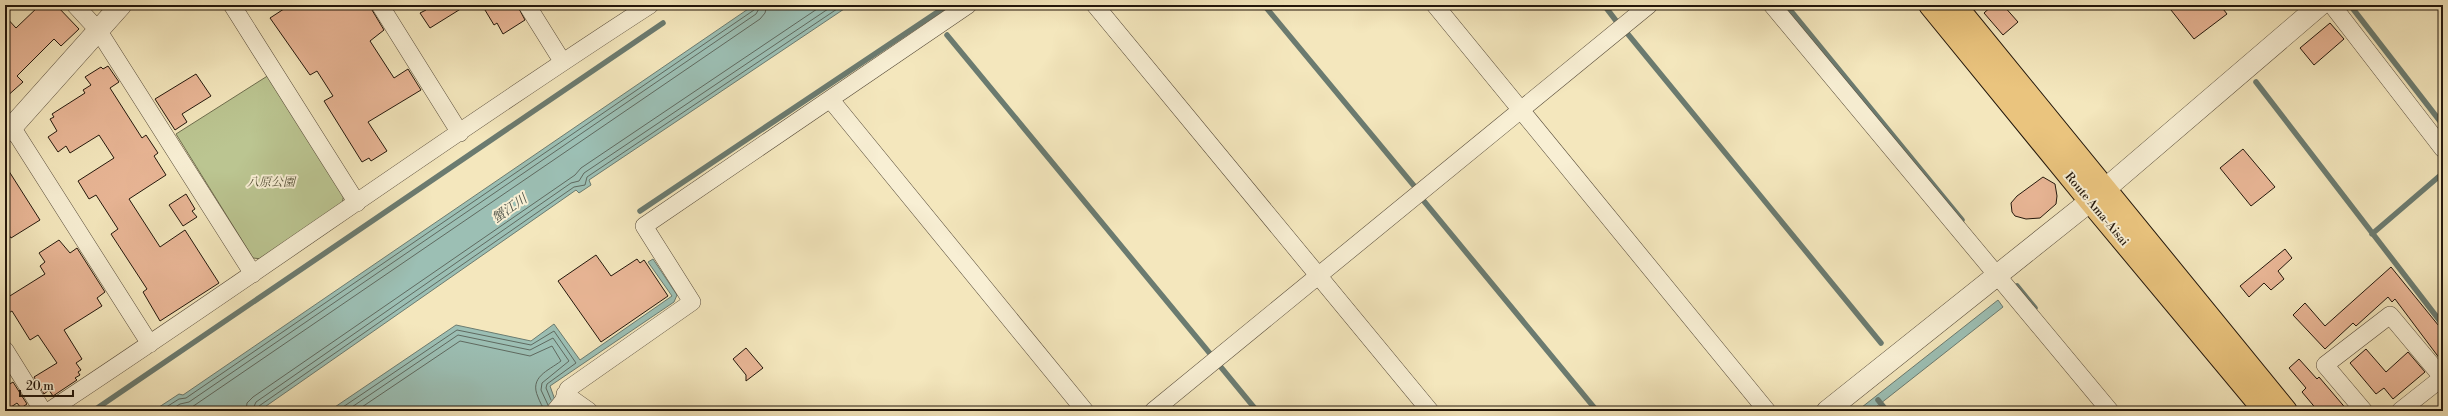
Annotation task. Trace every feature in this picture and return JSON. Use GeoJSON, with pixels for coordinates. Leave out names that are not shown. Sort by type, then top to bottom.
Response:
{"type":"FeatureCollection","features":[{"type":"Feature","properties":{"kind":"main road","name":"Route Ama-Aisai"},"geometry":{"type":"LineString","coordinates":[[1930,5],[2286,411]]}},
{"type":"Feature","properties":{"kind":"main road","name":"Route Ama-Aisai"},"geometry":{"type":"LineString","coordinates":[[1957,6],[2097,196],[2266,411]]}},
{"type":"Feature","properties":{"kind":"street"},"geometry":{"type":"LineString","coordinates":[[75,5],[98,30],[253,274]]}},
{"type":"Feature","properties":{"kind":"street"},"geometry":{"type":"LineString","coordinates":[[121,5],[7,126],[150,344]]}},
{"type":"Feature","properties":{"kind":"street"},"geometry":{"type":"LineString","coordinates":[[232,5],[357,203]]}},
{"type":"Feature","properties":{"kind":"street"},"geometry":{"type":"LineString","coordinates":[[380,5],[460,132]]}},
{"type":"Feature","properties":{"kind":"street"},"geometry":{"type":"LineString","coordinates":[[527,5],[562,61]]}},
{"type":"Feature","properties":{"kind":"street"},"geometry":{"type":"LineString","coordinates":[[49,411],[253,274],[562,61],[650,5]]}},
{"type":"Feature","properties":{"kind":"street"},"geometry":{"type":"LineString","coordinates":[[589,411],[561,402],[568,389],[692,302],[644,226],[968,5]]}},
{"type":"Feature","properties":{"kind":"street"},"geometry":{"type":"LineString","coordinates":[[1095,5],[1430,411]]}},
{"type":"Feature","properties":{"kind":"street"},"geometry":{"type":"LineString","coordinates":[[1435,5],[1767,411]]}},
{"type":"Feature","properties":{"kind":"street"},"geometry":{"type":"LineString","coordinates":[[1153,411],[1649,5]]}},
{"type":"Feature","properties":{"kind":"street"},"geometry":{"type":"LineString","coordinates":[[1772,5],[2110,411]]}},
{"type":"Feature","properties":{"kind":"street"},"geometry":{"type":"LineString","coordinates":[[1827,411],[2097,196],[2320,5]]}},
{"type":"Feature","properties":{"kind":"street"},"geometry":{"type":"LineString","coordinates":[[2332,5],[2443,149]]}},
{"type":"Feature","properties":{"kind":"street"},"geometry":{"type":"LineString","coordinates":[[830,99],[1085,411]]}},
{"type":"Feature","properties":{"kind":"street"},"geometry":{"type":"LineString","coordinates":[[2364,411],[2325,365],[2390,315],[2443,377],[2400,411]]}},
{"type":"Feature","properties":{"kind":"street"},"geometry":{"type":"LineString","coordinates":[[5,350],[43,411]]}},
{"type":"Feature","properties":{"kind":"green space","name":"八原公園"},"geometry":{"type":"Polygon","coordinates":[[[269,75],[344,194],[342,204],[262,259],[253,258],[176,134],[269,75]]]}},
{"type":"Feature","properties":{"kind":"water","name":"蟹江川"},"geometry":{"type":"Polygon","coordinates":[[[754,5],[850,5],[589,180],[591,185],[579,193],[576,190],[259,411],[153,411],[179,394],[183,395],[754,5]]]}},
{"type":"Feature","properties":{"kind":"water"},"geometry":{"type":"Polygon","coordinates":[[[653,259],[677,295],[674,302],[550,386],[555,400],[571,411],[329,411],[456,325],[531,341],[554,324],[580,360],[672,296],[648,262],[653,259]]]}},
{"type":"Feature","properties":{"kind":"water"},"geometry":{"type":"Polygon","coordinates":[[[1998,300],[2003,307],[1871,411],[1857,411],[1998,300]]]}},
{"type":"Feature","properties":{"kind":"building"},"geometry":{"type":"Polygon","coordinates":[[[40,5],[56,5],[79,29],[61,46],[54,39],[17,76],[23,82],[5,98],[5,16],[16,28],[40,5]]]}},
{"type":"Feature","properties":{"kind":"building"},"geometry":{"type":"Polygon","coordinates":[[[290,5],[369,5],[384,30],[370,41],[394,78],[408,69],[421,90],[368,122],[387,151],[371,161],[369,158],[362,162],[324,101],[333,96],[317,71],[310,75],[270,18],[290,5]]]}},
{"type":"Feature","properties":{"kind":"building"},"geometry":{"type":"Polygon","coordinates":[[[423,5],[467,5],[430,28],[420,13],[426,10],[423,5]]]}},
{"type":"Feature","properties":{"kind":"building"},"geometry":{"type":"Polygon","coordinates":[[[482,5],[517,5],[525,20],[503,34],[497,23],[494,25],[482,5]]]}},
{"type":"Feature","properties":{"kind":"building"},"geometry":{"type":"Polygon","coordinates":[[[1993,5],[2003,5],[2018,22],[2003,35],[1984,13],[1993,5]]]}},
{"type":"Feature","properties":{"kind":"building"},"geometry":{"type":"Polygon","coordinates":[[[2167,5],[2220,5],[2227,14],[2194,39],[2167,5]]]}},
{"type":"Feature","properties":{"kind":"building"},"geometry":{"type":"Polygon","coordinates":[[[2330,23],[2344,39],[2314,65],[2300,48],[2330,23]]]}},
{"type":"Feature","properties":{"kind":"building"},"geometry":{"type":"Polygon","coordinates":[[[108,66],[119,82],[110,88],[142,138],[146,135],[158,153],[154,156],[166,175],[129,199],[160,247],[185,230],[219,283],[160,321],[143,292],[147,289],[111,234],[118,229],[96,195],[89,199],[78,181],[114,158],[99,135],[70,153],[66,146],[58,152],[48,137],[57,131],[50,119],[54,117],[52,114],[85,93],[83,90],[91,85],[85,77],[101,67],[103,69],[108,66]]]}},
{"type":"Feature","properties":{"kind":"building"},"geometry":{"type":"Polygon","coordinates":[[[196,74],[211,96],[182,114],[187,122],[175,130],[155,99],[196,74]]]}},
{"type":"Feature","properties":{"kind":"building"},"geometry":{"type":"Polygon","coordinates":[[[2243,149],[2275,187],[2251,206],[2220,168],[2243,149]]]}},
{"type":"Feature","properties":{"kind":"building"},"geometry":{"type":"Polygon","coordinates":[[[5,165],[40,220],[11,238],[5,229],[5,165]]]}},
{"type":"Feature","properties":{"kind":"building"},"geometry":{"type":"Polygon","coordinates":[[[2043,177],[2055,184],[2057,196],[2056,204],[2040,218],[2026,219],[2015,216],[2012,212],[2011,203],[2017,196],[2043,177]]]}},
{"type":"Feature","properties":{"kind":"building"},"geometry":{"type":"Polygon","coordinates":[[[186,194],[195,209],[192,211],[197,217],[183,226],[169,205],[186,194]]]}},
{"type":"Feature","properties":{"kind":"building"},"geometry":{"type":"Polygon","coordinates":[[[59,240],[70,253],[77,248],[105,292],[97,298],[102,306],[64,330],[82,359],[76,363],[81,370],[78,372],[80,375],[75,378],[77,380],[53,396],[49,390],[44,394],[34,377],[57,363],[38,335],[30,340],[12,311],[5,315],[5,299],[45,274],[40,266],[45,262],[39,253],[59,240]]]}},
{"type":"Feature","properties":{"kind":"building"},"geometry":{"type":"Polygon","coordinates":[[[2285,249],[2292,258],[2278,271],[2284,279],[2271,290],[2264,283],[2249,297],[2240,286],[2285,249]]]}},
{"type":"Feature","properties":{"kind":"building"},"geometry":{"type":"Polygon","coordinates":[[[596,255],[611,276],[637,259],[640,263],[644,260],[668,296],[601,342],[558,281],[596,255]]]}},
{"type":"Feature","properties":{"kind":"building"},"geometry":{"type":"Polygon","coordinates":[[[2391,267],[2443,331],[2443,356],[2440,359],[2395,299],[2392,302],[2388,297],[2356,326],[2353,323],[2325,349],[2293,315],[2305,303],[2325,326],[2391,267]]]}},
{"type":"Feature","properties":{"kind":"building"},"geometry":{"type":"Polygon","coordinates":[[[746,348],[763,368],[746,381],[746,375],[733,359],[746,348]]]}},
{"type":"Feature","properties":{"kind":"building"},"geometry":{"type":"Polygon","coordinates":[[[2366,349],[2386,372],[2408,352],[2425,372],[2393,399],[2384,388],[2376,394],[2350,363],[2366,349]]]}},
{"type":"Feature","properties":{"kind":"building"},"geometry":{"type":"Polygon","coordinates":[[[2299,359],[2317,379],[2319,377],[2348,411],[2318,411],[2302,392],[2306,388],[2289,368],[2299,359]]]}},
{"type":"Feature","properties":{"kind":"building"},"geometry":{"type":"Polygon","coordinates":[[[13,382],[27,404],[21,408],[17,403],[5,411],[5,387],[13,382]]]}},
{"type":"Feature","properties":{"kind":"waterway"},"geometry":{"type":"LineString","coordinates":[[640,211],[948,5]]}},
{"type":"Feature","properties":{"kind":"waterway"},"geometry":{"type":"LineString","coordinates":[[1264,5],[1415,187]]}},
{"type":"Feature","properties":{"kind":"waterway"},"geometry":{"type":"LineString","coordinates":[[1604,5],[1617,22]]}},
{"type":"Feature","properties":{"kind":"waterway"},"geometry":{"type":"LineString","coordinates":[[1786,5],[1962,220]]}},
{"type":"Feature","properties":{"kind":"waterway"},"geometry":{"type":"LineString","coordinates":[[2350,5],[2443,125]]}},
{"type":"Feature","properties":{"kind":"waterway"},"geometry":{"type":"LineString","coordinates":[[93,411],[663,23]]}},
{"type":"Feature","properties":{"kind":"waterway"},"geometry":{"type":"LineString","coordinates":[[1627,33],[1881,343]]}},
{"type":"Feature","properties":{"kind":"waterway"},"geometry":{"type":"LineString","coordinates":[[947,35],[1212,356]]}},
{"type":"Feature","properties":{"kind":"waterway"},"geometry":{"type":"LineString","coordinates":[[2256,82],[2443,325]]}},
{"type":"Feature","properties":{"kind":"waterway"},"geometry":{"type":"LineString","coordinates":[[2372,234],[2443,173]]}},
{"type":"Feature","properties":{"kind":"waterway"},"geometry":{"type":"LineString","coordinates":[[1423,200],[1597,411]]}},
{"type":"Feature","properties":{"kind":"waterway"},"geometry":{"type":"LineString","coordinates":[[2017,286],[2035,308]]}},
{"type":"Feature","properties":{"kind":"waterway"},"geometry":{"type":"LineString","coordinates":[[1220,366],[1257,411]]}},
{"type":"Feature","properties":{"kind":"waterway"},"geometry":{"type":"LineString","coordinates":[[1878,400],[1887,411]]}}]}
